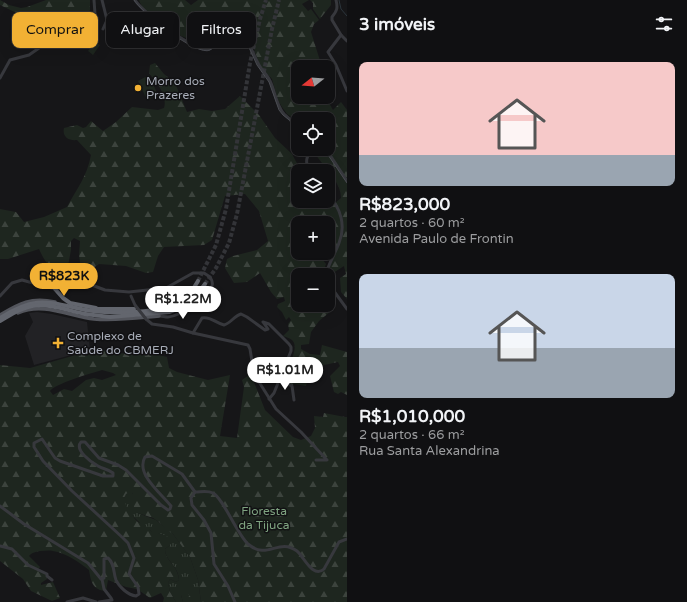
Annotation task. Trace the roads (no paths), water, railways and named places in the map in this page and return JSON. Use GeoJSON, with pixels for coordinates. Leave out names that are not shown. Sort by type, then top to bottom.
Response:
{"type":"FeatureCollection","features":[{"type":"Feature","properties":{"kind":"highway"},"geometry":{"type":"LineString","coordinates":[[0,316],[33,302],[48,302],[86,312],[118,312],[162,309],[187,297],[198,281]]}},
{"type":"Feature","properties":{"kind":"highway"},"geometry":{"type":"LineString","coordinates":[[158,316],[179,311],[186,306],[205,284]]}},
{"type":"Feature","properties":{"kind":"highway"},"geometry":{"type":"LineString","coordinates":[[55,289],[70,303],[81,306],[114,310]]}},
{"type":"Feature","properties":{"kind":"highway"},"geometry":{"type":"LineString","coordinates":[[0,322],[22,309],[39,305],[110,316],[165,312],[180,307],[193,298]]}},
{"type":"Feature","properties":{"kind":"highway"},"geometry":{"type":"LineString","coordinates":[[79,308],[114,310],[171,306]]}},
{"type":"Feature","properties":{"kind":"main road"},"geometry":{"type":"LineString","coordinates":[[0,316],[19,304],[36,300],[46,300],[79,308],[78,316]]}},
{"type":"Feature","properties":{"kind":"main road"},"geometry":{"type":"LineString","coordinates":[[0,322],[15,314],[32,308],[92,319],[108,320],[158,316]]}},
{"type":"Feature","properties":{"kind":"street"},"geometry":{"type":"LineString","coordinates":[[0,78],[10,60],[29,55],[42,46],[64,41],[68,29],[95,14],[94,0]]}},
{"type":"Feature","properties":{"kind":"street"},"geometry":{"type":"LineString","coordinates":[[102,0],[107,20],[103,29]]}},
{"type":"Feature","properties":{"kind":"street"},"geometry":{"type":"LineString","coordinates":[[135,0],[138,6],[159,23],[184,40],[201,49],[207,50],[211,48],[220,27],[225,22],[234,25],[249,42],[258,64],[270,82],[280,108],[291,121]]}},
{"type":"Feature","properties":{"kind":"street"},"geometry":{"type":"LineString","coordinates":[[336,0],[338,7],[337,11],[332,17],[332,20],[341,36],[347,41]]}},
{"type":"Feature","properties":{"kind":"street"},"geometry":{"type":"LineString","coordinates":[[341,36],[328,52],[336,65],[347,92]]}},
{"type":"Feature","properties":{"kind":"street"},"geometry":{"type":"LineString","coordinates":[[331,156],[347,181]]}},
{"type":"Feature","properties":{"kind":"street"},"geometry":{"type":"LineString","coordinates":[[329,268],[342,232],[341,219],[338,207],[335,203]]}},
{"type":"Feature","properties":{"kind":"street"},"geometry":{"type":"LineString","coordinates":[[0,296],[12,283],[22,280],[55,289],[89,284],[105,290],[129,292],[166,288],[193,273],[204,273],[210,277],[212,286],[211,290],[195,305],[176,315],[169,317],[158,316]]}},
{"type":"Feature","properties":{"kind":"street"},"geometry":{"type":"LineString","coordinates":[[129,292],[135,305],[150,324],[173,327],[248,345],[254,374],[269,398],[276,408],[327,460],[316,460]]}},
{"type":"Feature","properties":{"kind":"street"},"geometry":{"type":"LineString","coordinates":[[335,293],[347,309]]}},
{"type":"Feature","properties":{"kind":"street"},"geometry":{"type":"LineString","coordinates":[[194,333],[202,318],[208,318],[224,325],[228,324],[240,314],[267,330],[268,328],[263,323],[266,322],[291,347],[291,354],[274,394],[269,398]]}},
{"type":"Feature","properties":{"kind":"street"},"geometry":{"type":"LineString","coordinates":[[279,380],[292,386],[294,400]]}},
{"type":"Feature","properties":{"kind":"street"},"geometry":{"type":"LineString","coordinates":[[134,596],[139,594],[139,590],[129,574],[134,558],[128,543],[72,491],[43,461],[34,447],[34,443],[42,439],[55,458],[66,464],[111,478],[113,473],[90,461],[82,452],[79,444],[81,442],[85,442],[98,458],[118,465],[126,470],[148,494],[168,510],[171,506],[154,488],[145,473],[142,463],[145,457],[152,456],[182,474],[195,492]]}},
{"type":"Feature","properties":{"kind":"street"},"geometry":{"type":"LineString","coordinates":[[195,492],[205,491],[216,495],[239,533],[256,549],[264,551],[282,546],[290,547],[298,552],[310,568],[317,572],[324,569],[339,542],[347,539]]}},
{"type":"Feature","properties":{"kind":"street"},"geometry":{"type":"LineString","coordinates":[[195,492],[191,498],[192,505],[204,520],[211,533],[214,564],[228,586],[235,602]]}},
{"type":"Feature","properties":{"kind":"street"},"geometry":{"type":"LineString","coordinates":[[0,506],[24,524],[88,563],[100,579],[102,579]]}},
{"type":"Feature","properties":{"kind":"street"},"geometry":{"type":"LineString","coordinates":[[0,546],[12,549],[28,565],[47,574],[47,576],[52,580]]}},
{"type":"Feature","properties":{"kind":"street"},"geometry":{"type":"LineString","coordinates":[[68,602],[84,598],[97,602],[112,600],[104,589],[102,579],[104,575],[104,559],[107,558],[112,563],[116,580],[125,590],[134,596],[136,602]]}},
{"type":"Feature","properties":{"kind":"waterway"},"geometry":{"type":"LineString","coordinates":[[339,0],[341,9],[347,16]]}},
{"type":"Feature","properties":{"kind":"tunnel"},"geometry":{"type":"LineString","coordinates":[[198,281],[216,245],[226,209],[250,63],[266,0]]}},
{"type":"Feature","properties":{"kind":"tunnel"},"geometry":{"type":"LineString","coordinates":[[205,284],[216,268],[229,243],[237,214],[272,29],[279,0]]}},
{"type":"Feature","properties":{"kind":"tram line"},"geometry":{"type":"LineString","coordinates":[[134,0],[147,14],[170,32],[194,47],[203,50],[210,50],[213,48],[218,39],[222,25],[225,23],[232,26],[246,41],[257,65],[269,82],[279,110],[291,121]]}},
{"type":"Feature","properties":{"kind":"tram line"},"geometry":{"type":"LineString","coordinates":[[329,156],[347,183]]}},
{"type":"Feature","properties":{"kind":"place","name":"Morro dos Prazeres"},"geometry":{"type":"Point","coordinates":[138,88]}},
{"type":"Feature","properties":{"kind":"place","name":"Complexo de Saúde do CBMERJ"},"geometry":{"type":"Point","coordinates":[58,343]}},
{"type":"Feature","properties":{"kind":"park label","name":"Floresta da Tijuca"},"geometry":{"type":"Point","coordinates":[264,518]}}]}
